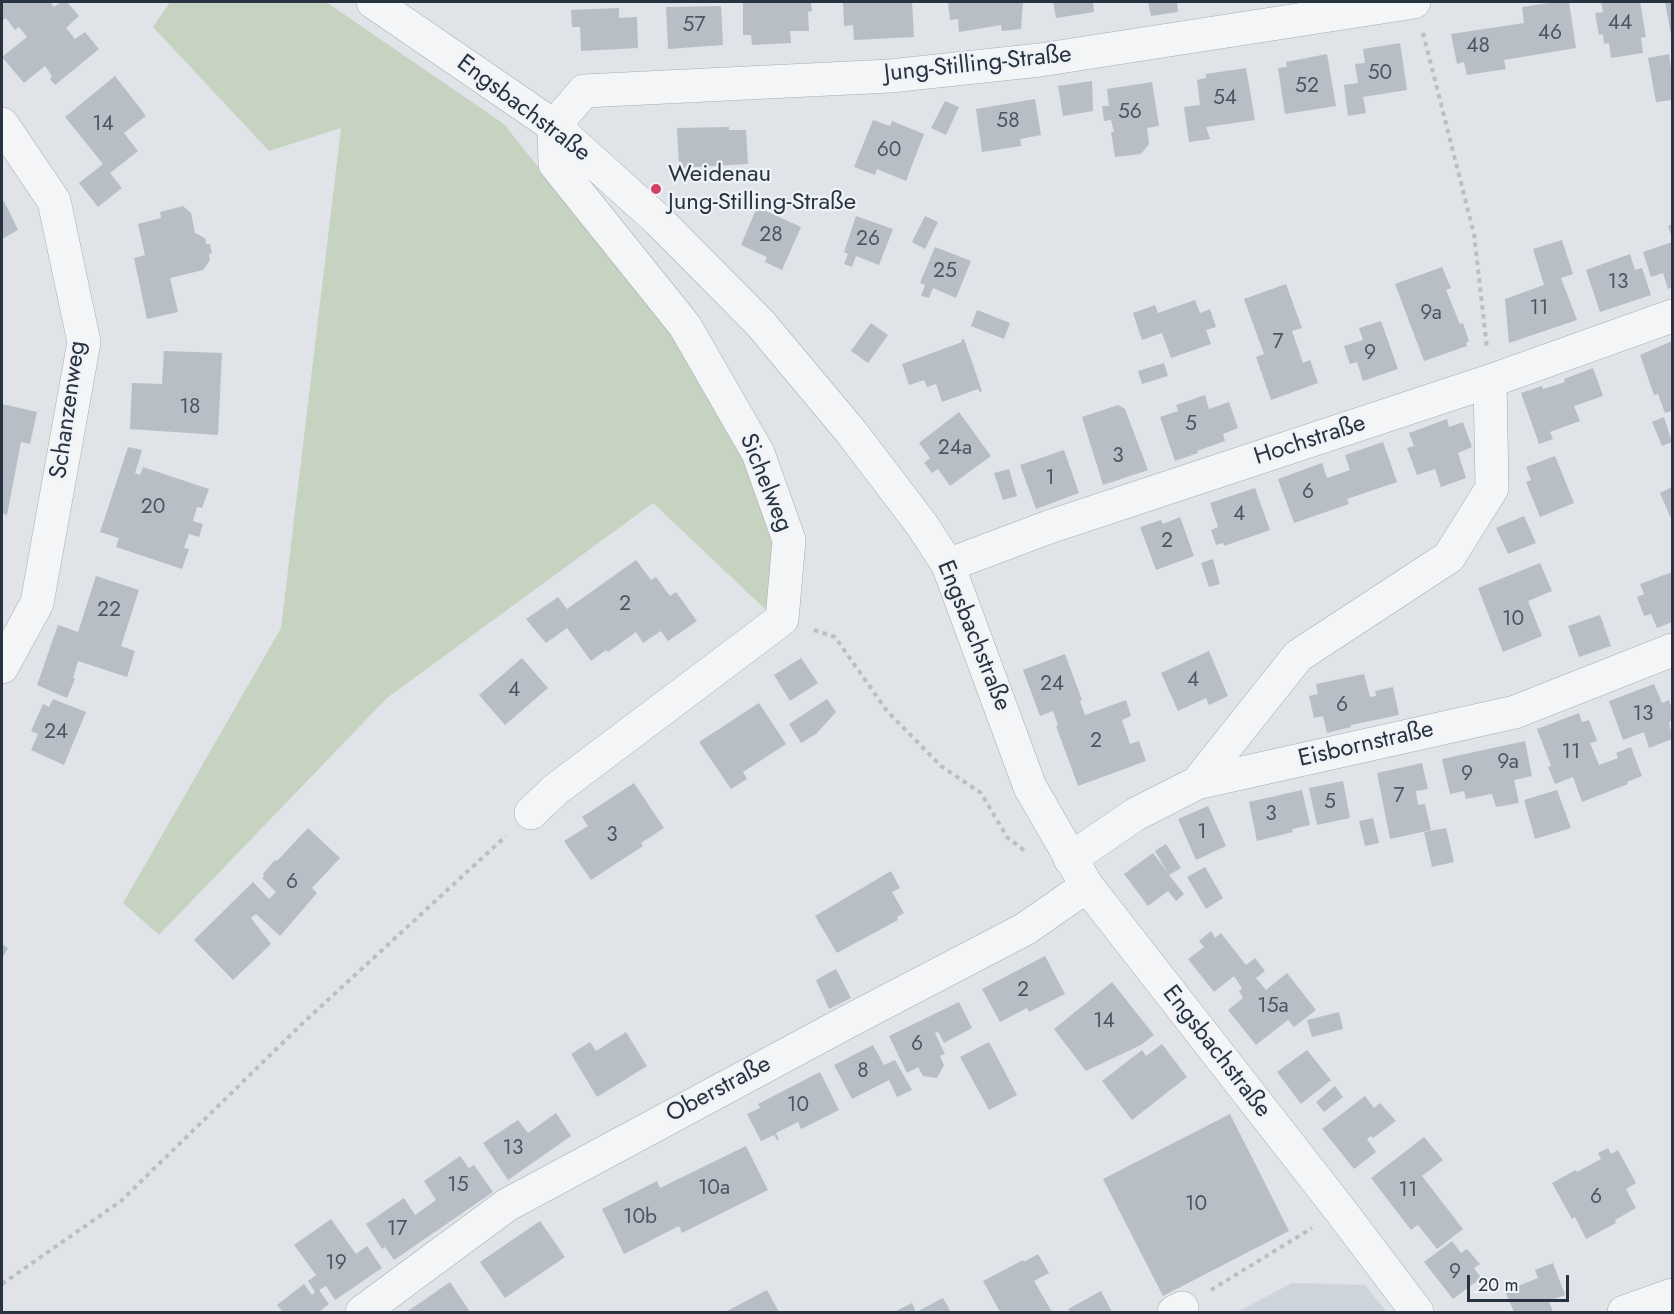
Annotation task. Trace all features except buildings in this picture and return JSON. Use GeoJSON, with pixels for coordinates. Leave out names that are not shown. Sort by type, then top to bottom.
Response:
{"type":"FeatureCollection","features":[{"type":"Feature","properties":{"kind":"street","name":"Engsbachstraße"},"geometry":{"type":"LineString","coordinates":[[373,2],[554,126],[660,221],[760,323],[852,433],[922,525],[948,565],[1030,787],[1087,886],[1417,1312]]}},
{"type":"Feature","properties":{"kind":"street","name":"Jung-Stilling-Straße"},"geometry":{"type":"LineString","coordinates":[[554,126],[584,91],[890,76],[1040,60],[1417,12]]}},
{"type":"Feature","properties":{"kind":"street","name":"Schanzenweg"},"geometry":{"type":"LineString","coordinates":[[2,124],[54,201],[84,342],[37,603],[2,667]]}},
{"type":"Feature","properties":{"kind":"street","name":"Sichelweg"},"geometry":{"type":"LineString","coordinates":[[554,126],[555,164],[685,327],[758,453],[789,540],[782,619]]}},
{"type":"Feature","properties":{"kind":"street","name":"Hochstraße"},"geometry":{"type":"LineString","coordinates":[[948,565],[1049,527],[1490,381],[1672,316]]}},
{"type":"Feature","properties":{"kind":"street"},"geometry":{"type":"LineString","coordinates":[[1197,783],[1298,656],[1449,557],[1492,488],[1490,381]]}},
{"type":"Feature","properties":{"kind":"street"},"geometry":{"type":"LineString","coordinates":[[531,813],[555,790],[782,619]]}},
{"type":"Feature","properties":{"kind":"street","name":"Eisbornstraße"},"geometry":{"type":"LineString","coordinates":[[1070,859],[1136,814],[1197,783],[1515,712],[1672,650]]}},
{"type":"Feature","properties":{"kind":"street","name":"Oberstraße"},"geometry":{"type":"LineString","coordinates":[[362,1312],[507,1204],[1025,929],[1087,886]]}},
{"type":"Feature","properties":{"kind":"street"},"geometry":{"type":"LineString","coordinates":[[1624,1312],[1672,1295]]}},
{"type":"Feature","properties":{"kind":"path"},"geometry":{"type":"LineString","coordinates":[[1417,12],[1474,234],[1490,381]]}},
{"type":"Feature","properties":{"kind":"path"},"geometry":{"type":"LineString","coordinates":[[782,619],[835,637],[887,711],[941,766],[981,793],[1007,837],[1034,858]]}},
{"type":"Feature","properties":{"kind":"path"},"geometry":{"type":"LineString","coordinates":[[2,1284],[121,1201],[303,1023],[531,813]]}},
{"type":"Feature","properties":{"kind":"path"},"geometry":{"type":"LineString","coordinates":[[1178,1310],[1340,1210]]}},
{"type":"Feature","properties":{"kind":"shaded area"},"geometry":{"type":"Polygon","coordinates":[[[1292,1283],[1365,1285],[1387,1312],[1237,1312],[1292,1283]]]}},
{"type":"Feature","properties":{"kind":"green space"},"geometry":{"type":"Polygon","coordinates":[[[170,2],[326,2],[504,124],[676,341],[747,455],[772,544],[767,611],[653,503],[387,698],[159,935],[123,903],[281,628],[341,128],[269,151],[153,27],[170,2]]]}},
{"type":"Feature","properties":{"kind":"place","name":"Weidenau Jung-Stilling-Straße"},"geometry":{"type":"Point","coordinates":[656,189]}}]}
